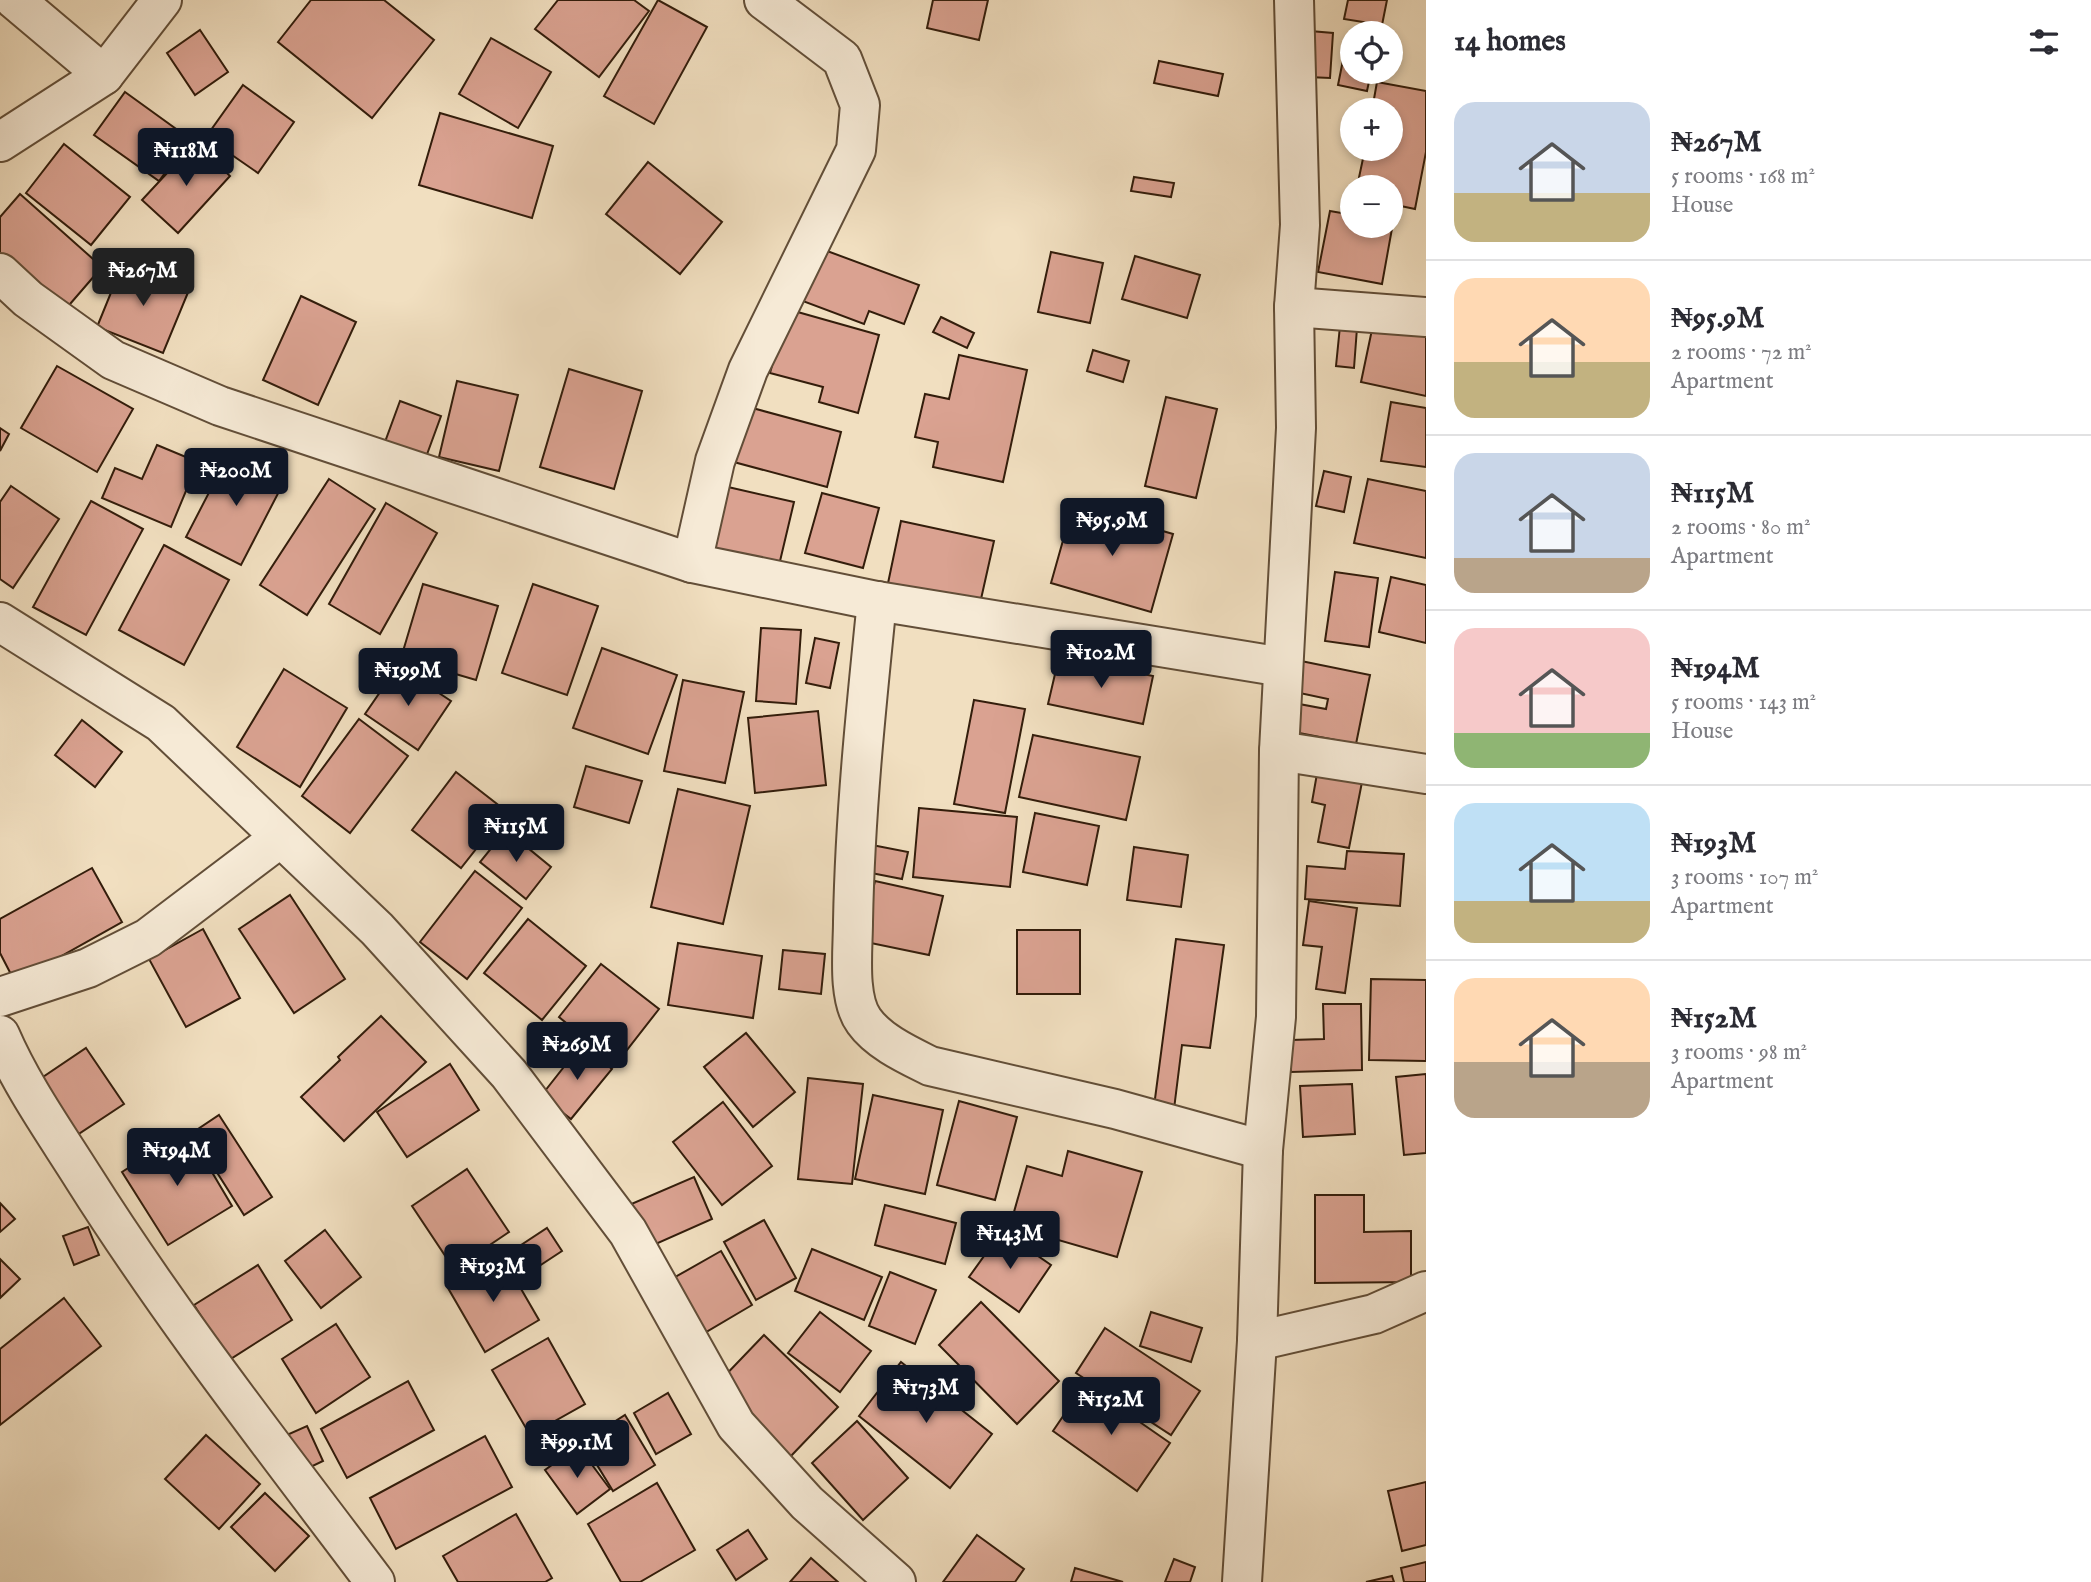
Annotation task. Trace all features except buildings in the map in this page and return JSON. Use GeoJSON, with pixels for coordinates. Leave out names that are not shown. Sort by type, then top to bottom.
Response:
{"type":"FeatureCollection","features":[{"type":"Feature","properties":{"kind":"street"},"geometry":{"type":"LineString","coordinates":[[15,0],[104,75]]}},
{"type":"Feature","properties":{"kind":"street"},"geometry":{"type":"LineString","coordinates":[[0,142],[104,75],[162,0]]}},
{"type":"Feature","properties":{"kind":"street"},"geometry":{"type":"LineString","coordinates":[[692,563],[715,461],[748,370],[856,150],[860,105],[842,59],[764,0]]}},
{"type":"Feature","properties":{"kind":"street"},"geometry":{"type":"LineString","coordinates":[[1242,1582],[1257,1341],[1263,1150],[1276,1017],[1279,751],[1297,428],[1294,307],[1300,225],[1294,0]]}},
{"type":"Feature","properties":{"kind":"street"},"geometry":{"type":"LineString","coordinates":[[0,273],[28,299],[113,360],[220,406],[692,563],[877,601],[1283,667]]}},
{"type":"Feature","properties":{"kind":"street"},"geometry":{"type":"LineString","coordinates":[[1294,307],[1426,317]]}},
{"type":"Feature","properties":{"kind":"street"},"geometry":{"type":"LineString","coordinates":[[877,601],[863,743],[854,882],[853,968],[856,1000],[863,1020],[904,1053],[930,1066],[1115,1109],[1263,1150]]}},
{"type":"Feature","properties":{"kind":"street"},"geometry":{"type":"LineString","coordinates":[[0,622],[161,723],[377,929],[509,1074],[628,1232],[736,1425],[807,1503],[896,1582]]}},
{"type":"Feature","properties":{"kind":"street"},"geometry":{"type":"LineString","coordinates":[[1279,751],[1426,774]]}},
{"type":"Feature","properties":{"kind":"street"},"geometry":{"type":"LineString","coordinates":[[0,997],[88,968],[148,938],[280,838]]}},
{"type":"Feature","properties":{"kind":"street"},"geometry":{"type":"LineString","coordinates":[[0,1035],[25,1085],[118,1232],[237,1399],[375,1582]]}},
{"type":"Feature","properties":{"kind":"street"},"geometry":{"type":"LineString","coordinates":[[1257,1341],[1374,1314],[1426,1291]]}}]}
